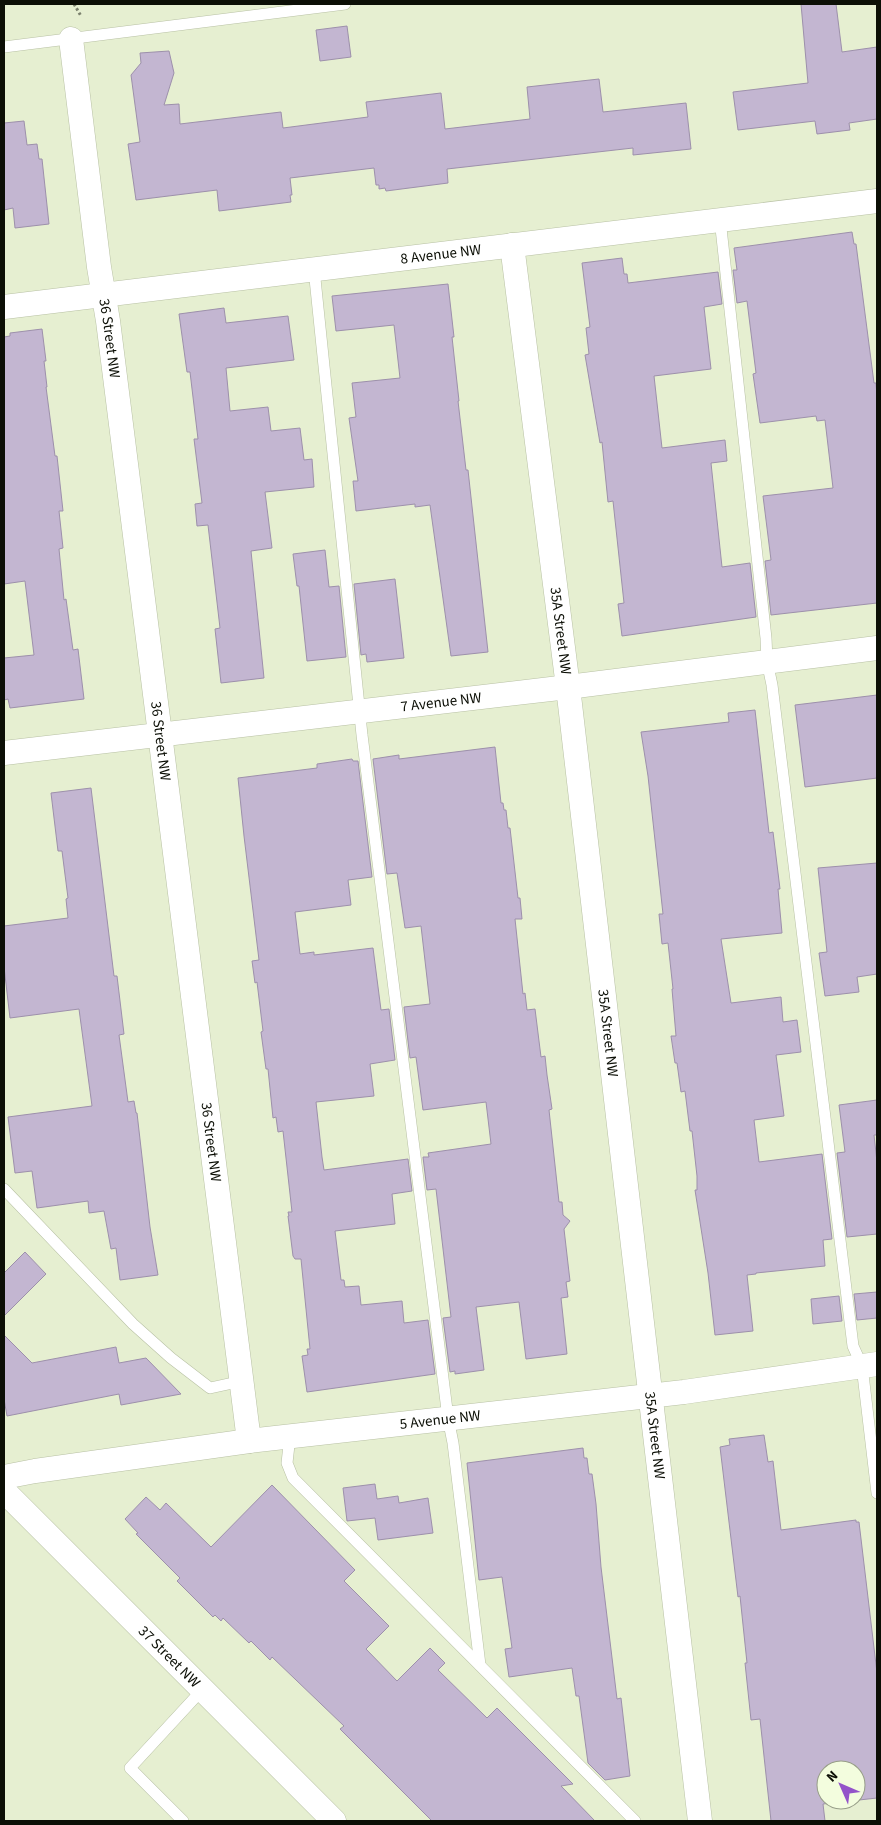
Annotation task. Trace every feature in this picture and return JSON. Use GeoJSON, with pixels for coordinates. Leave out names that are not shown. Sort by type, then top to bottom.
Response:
{"type":"FeatureCollection","features":[{"type":"Feature","properties":{"kind":"street","name":"36 Street NW"},"geometry":{"type":"LineString","coordinates":[[71,40],[249,1441]]}},
{"type":"Feature","properties":{"kind":"street","name":"8 Avenue NW"},"geometry":{"type":"LineString","coordinates":[[4,308],[512,244],[877,201]]}},
{"type":"Feature","properties":{"kind":"street","name":"35A Street NW"},"geometry":{"type":"LineString","coordinates":[[512,244],[568,687],[700,1821]]}},
{"type":"Feature","properties":{"kind":"street","name":"7 Avenue NW"},"geometry":{"type":"LineString","coordinates":[[4,753],[568,687],[877,648]]}},
{"type":"Feature","properties":{"kind":"street","name":"5 Avenue NW"},"geometry":{"type":"LineString","coordinates":[[4,1477],[249,1441],[650,1397],[870,1365]]}},
{"type":"Feature","properties":{"kind":"street","name":"37 Street NW"},"geometry":{"type":"LineString","coordinates":[[4,1491],[334,1821]]}},
{"type":"Feature","properties":{"kind":"lane"},"geometry":{"type":"LineString","coordinates":[[4,47],[345,4]]}},
{"type":"Feature","properties":{"kind":"lane"},"geometry":{"type":"LineString","coordinates":[[720,219],[765,628],[767,661],[853,1346],[870,1365],[877,1493]]}},
{"type":"Feature","properties":{"kind":"lane"},"geometry":{"type":"LineString","coordinates":[[314,269],[359,711],[480,1665]]}},
{"type":"Feature","properties":{"kind":"lane"},"geometry":{"type":"LineString","coordinates":[[4,1189],[133,1324],[171,1358],[210,1388],[242,1381]]}},
{"type":"Feature","properties":{"kind":"lane"},"geometry":{"type":"LineString","coordinates":[[290,1436],[287,1462],[294,1478],[634,1821]]}},
{"type":"Feature","properties":{"kind":"lane"},"geometry":{"type":"LineString","coordinates":[[183,1821],[130,1768],[202,1690]]}},
{"type":"Feature","properties":{"kind":"building"},"geometry":{"type":"Polygon","coordinates":[[[801,4],[836,4],[842,52],[877,47],[877,119],[849,123],[850,130],[817,134],[815,121],[738,130],[733,92],[808,83],[801,4]]]}},
{"type":"Feature","properties":{"kind":"building"},"geometry":{"type":"Polygon","coordinates":[[[347,26],[351,57],[320,61],[316,30],[347,26]]]}},
{"type":"Feature","properties":{"kind":"building"},"geometry":{"type":"Polygon","coordinates":[[[169,51],[174,73],[164,105],[179,104],[180,124],[281,112],[283,128],[368,117],[366,102],[441,93],[445,129],[530,119],[527,87],[599,79],[603,112],[686,103],[691,149],[633,155],[633,148],[447,169],[448,183],[386,191],[385,188],[379,189],[379,185],[376,185],[374,168],[290,178],[291,202],[219,211],[217,190],[136,200],[128,144],[140,142],[131,75],[141,63],[140,53],[169,51]]]}},
{"type":"Feature","properties":{"kind":"building"},"geometry":{"type":"Polygon","coordinates":[[[24,121],[27,145],[37,144],[39,159],[42,159],[49,224],[15,228],[13,208],[4,210],[4,123],[24,121]]]}},
{"type":"Feature","properties":{"kind":"building"},"geometry":{"type":"Polygon","coordinates":[[[852,232],[854,244],[856,244],[877,396],[877,603],[771,615],[765,561],[771,560],[763,496],[833,488],[825,420],[817,421],[816,416],[760,423],[753,374],[756,373],[747,301],[737,303],[733,270],[737,270],[734,248],[852,232]]]}},
{"type":"Feature","properties":{"kind":"building"},"geometry":{"type":"Polygon","coordinates":[[[622,258],[624,274],[627,274],[628,283],[718,272],[722,304],[704,307],[711,369],[654,376],[662,448],[725,440],[727,461],[711,463],[722,567],[750,563],[756,617],[622,636],[618,604],[624,603],[613,501],[608,502],[602,442],[600,443],[585,355],[589,354],[586,328],[590,327],[582,263],[622,258]]]}},
{"type":"Feature","properties":{"kind":"building"},"geometry":{"type":"Polygon","coordinates":[[[448,284],[458,401],[466,470],[468,470],[488,652],[451,656],[430,505],[415,507],[415,504],[356,511],[353,481],[358,481],[349,418],[356,417],[352,383],[400,378],[394,325],[336,331],[332,296],[448,284]]]}},
{"type":"Feature","properties":{"kind":"building"},"geometry":{"type":"Polygon","coordinates":[[[224,308],[226,323],[288,316],[294,360],[226,368],[230,411],[268,407],[271,431],[300,428],[304,460],[312,459],[314,487],[265,492],[272,548],[251,551],[264,678],[221,683],[215,629],[220,628],[208,525],[197,526],[195,504],[202,503],[194,439],[198,439],[190,372],[187,372],[179,314],[224,308]]]}},
{"type":"Feature","properties":{"kind":"building"},"geometry":{"type":"Polygon","coordinates":[[[42,329],[46,361],[44,361],[46,387],[55,456],[57,456],[63,511],[59,511],[63,548],[59,549],[64,600],[66,599],[73,650],[78,649],[84,699],[10,708],[8,699],[4,700],[4,658],[34,655],[25,581],[4,584],[4,337],[10,336],[10,333],[42,329]]]}},
{"type":"Feature","properties":{"kind":"building"},"geometry":{"type":"Polygon","coordinates":[[[325,550],[329,587],[339,586],[346,657],[307,661],[299,586],[297,586],[293,554],[325,550]]]}},
{"type":"Feature","properties":{"kind":"building"},"geometry":{"type":"Polygon","coordinates":[[[395,579],[404,658],[367,662],[366,654],[361,655],[354,584],[395,579]]]}},
{"type":"Feature","properties":{"kind":"building"},"geometry":{"type":"Polygon","coordinates":[[[877,695],[877,778],[805,787],[795,705],[877,695]]]}},
{"type":"Feature","properties":{"kind":"building"},"geometry":{"type":"Polygon","coordinates":[[[755,710],[769,833],[773,832],[780,889],[778,889],[782,933],[721,939],[731,1003],[781,997],[783,1022],[797,1020],[801,1052],[776,1055],[784,1116],[754,1120],[759,1162],[822,1154],[832,1239],[823,1240],[825,1266],[747,1275],[753,1331],[715,1335],[708,1273],[695,1190],[697,1190],[697,1176],[692,1131],[690,1131],[685,1091],[681,1092],[671,1036],[676,1036],[673,989],[668,943],[662,944],[659,914],[663,914],[648,776],[641,732],[729,722],[728,713],[755,710]]]}},
{"type":"Feature","properties":{"kind":"building"},"geometry":{"type":"Polygon","coordinates":[[[495,747],[501,803],[503,803],[504,810],[506,810],[508,828],[510,828],[518,898],[520,898],[522,919],[515,919],[523,994],[525,993],[527,1010],[535,1009],[541,1057],[545,1056],[552,1109],[549,1110],[559,1202],[562,1202],[563,1215],[570,1221],[564,1229],[570,1281],[566,1282],[568,1297],[561,1298],[567,1354],[526,1359],[519,1302],[476,1307],[484,1370],[455,1374],[455,1371],[450,1372],[443,1318],[451,1317],[436,1189],[427,1190],[423,1157],[429,1157],[428,1153],[491,1144],[486,1102],[423,1110],[416,1057],[410,1058],[404,1007],[430,1004],[421,926],[405,928],[397,873],[387,874],[373,759],[399,755],[399,759],[495,747]]]}},
{"type":"Feature","properties":{"kind":"building"},"geometry":{"type":"Polygon","coordinates":[[[352,759],[353,761],[358,761],[372,877],[348,880],[351,905],[295,912],[300,954],[314,952],[314,955],[373,948],[381,1010],[389,1009],[395,1060],[370,1064],[374,1096],[316,1102],[322,1157],[324,1170],[408,1159],[412,1191],[392,1194],[395,1224],[335,1231],[341,1280],[344,1280],[345,1287],[359,1286],[361,1305],[402,1301],[404,1323],[428,1320],[435,1374],[307,1392],[302,1356],[308,1355],[307,1349],[310,1349],[301,1259],[295,1259],[293,1256],[288,1216],[288,1212],[292,1212],[283,1131],[278,1132],[276,1117],[273,1118],[268,1069],[266,1069],[261,1032],[263,1031],[257,982],[255,983],[252,961],[259,960],[238,778],[317,768],[317,764],[352,759]]]}},
{"type":"Feature","properties":{"kind":"building"},"geometry":{"type":"Polygon","coordinates":[[[91,788],[114,976],[117,976],[124,1034],[119,1035],[128,1102],[134,1101],[137,1113],[150,1227],[158,1275],[120,1280],[116,1248],[111,1249],[104,1211],[89,1213],[88,1201],[37,1208],[32,1171],[15,1173],[8,1117],[92,1106],[79,1009],[10,1018],[4,967],[4,926],[68,918],[66,899],[68,898],[62,851],[58,851],[51,793],[91,788]]]}},
{"type":"Feature","properties":{"kind":"building"},"geometry":{"type":"Polygon","coordinates":[[[877,863],[877,974],[857,977],[859,992],[825,996],[819,953],[827,952],[818,868],[877,863]]]}},
{"type":"Feature","properties":{"kind":"building"},"geometry":{"type":"Polygon","coordinates":[[[877,1100],[877,1135],[874,1135],[877,1162],[877,1234],[847,1237],[837,1153],[845,1152],[839,1105],[877,1100]]]}},
{"type":"Feature","properties":{"kind":"building"},"geometry":{"type":"Polygon","coordinates":[[[25,1252],[46,1274],[4,1316],[4,1273],[25,1252]]]}},
{"type":"Feature","properties":{"kind":"building"},"geometry":{"type":"Polygon","coordinates":[[[877,1292],[877,1318],[857,1320],[854,1294],[877,1292]]]}},
{"type":"Feature","properties":{"kind":"building"},"geometry":{"type":"Polygon","coordinates":[[[839,1296],[842,1321],[813,1324],[811,1299],[839,1296]]]}},
{"type":"Feature","properties":{"kind":"building"},"geometry":{"type":"Polygon","coordinates":[[[4,1335],[32,1363],[116,1347],[119,1363],[146,1358],[181,1394],[121,1405],[119,1394],[7,1416],[4,1399],[4,1335]]]}},
{"type":"Feature","properties":{"kind":"building"},"geometry":{"type":"Polygon","coordinates":[[[764,1435],[768,1462],[773,1461],[781,1530],[856,1520],[856,1522],[859,1522],[877,1673],[877,1798],[866,1799],[866,1760],[816,1760],[816,1810],[824,1810],[825,1821],[771,1821],[760,1719],[751,1720],[740,1596],[738,1597],[720,1447],[730,1445],[729,1439],[764,1435]]]}},
{"type":"Feature","properties":{"kind":"building"},"geometry":{"type":"Polygon","coordinates":[[[583,1448],[584,1458],[587,1458],[589,1474],[592,1474],[617,1699],[621,1698],[630,1776],[605,1780],[588,1763],[579,1696],[576,1696],[572,1668],[509,1677],[505,1649],[512,1648],[502,1577],[479,1580],[467,1463],[583,1448]]]}},
{"type":"Feature","properties":{"kind":"building"},"geometry":{"type":"Polygon","coordinates":[[[375,1484],[377,1499],[398,1496],[399,1503],[428,1498],[433,1533],[378,1540],[375,1518],[347,1521],[343,1488],[375,1484]]]}},
{"type":"Feature","properties":{"kind":"building"},"geometry":{"type":"Polygon","coordinates":[[[272,1485],[355,1570],[344,1581],[389,1626],[366,1649],[397,1681],[430,1648],[445,1663],[438,1670],[487,1718],[497,1708],[573,1784],[561,1786],[595,1821],[432,1821],[340,1729],[344,1726],[272,1657],[270,1660],[251,1641],[249,1643],[223,1618],[221,1621],[215,1615],[213,1617],[177,1581],[180,1578],[136,1534],[138,1533],[125,1519],[146,1497],[160,1510],[166,1503],[211,1547],[272,1485]]]}}]}
